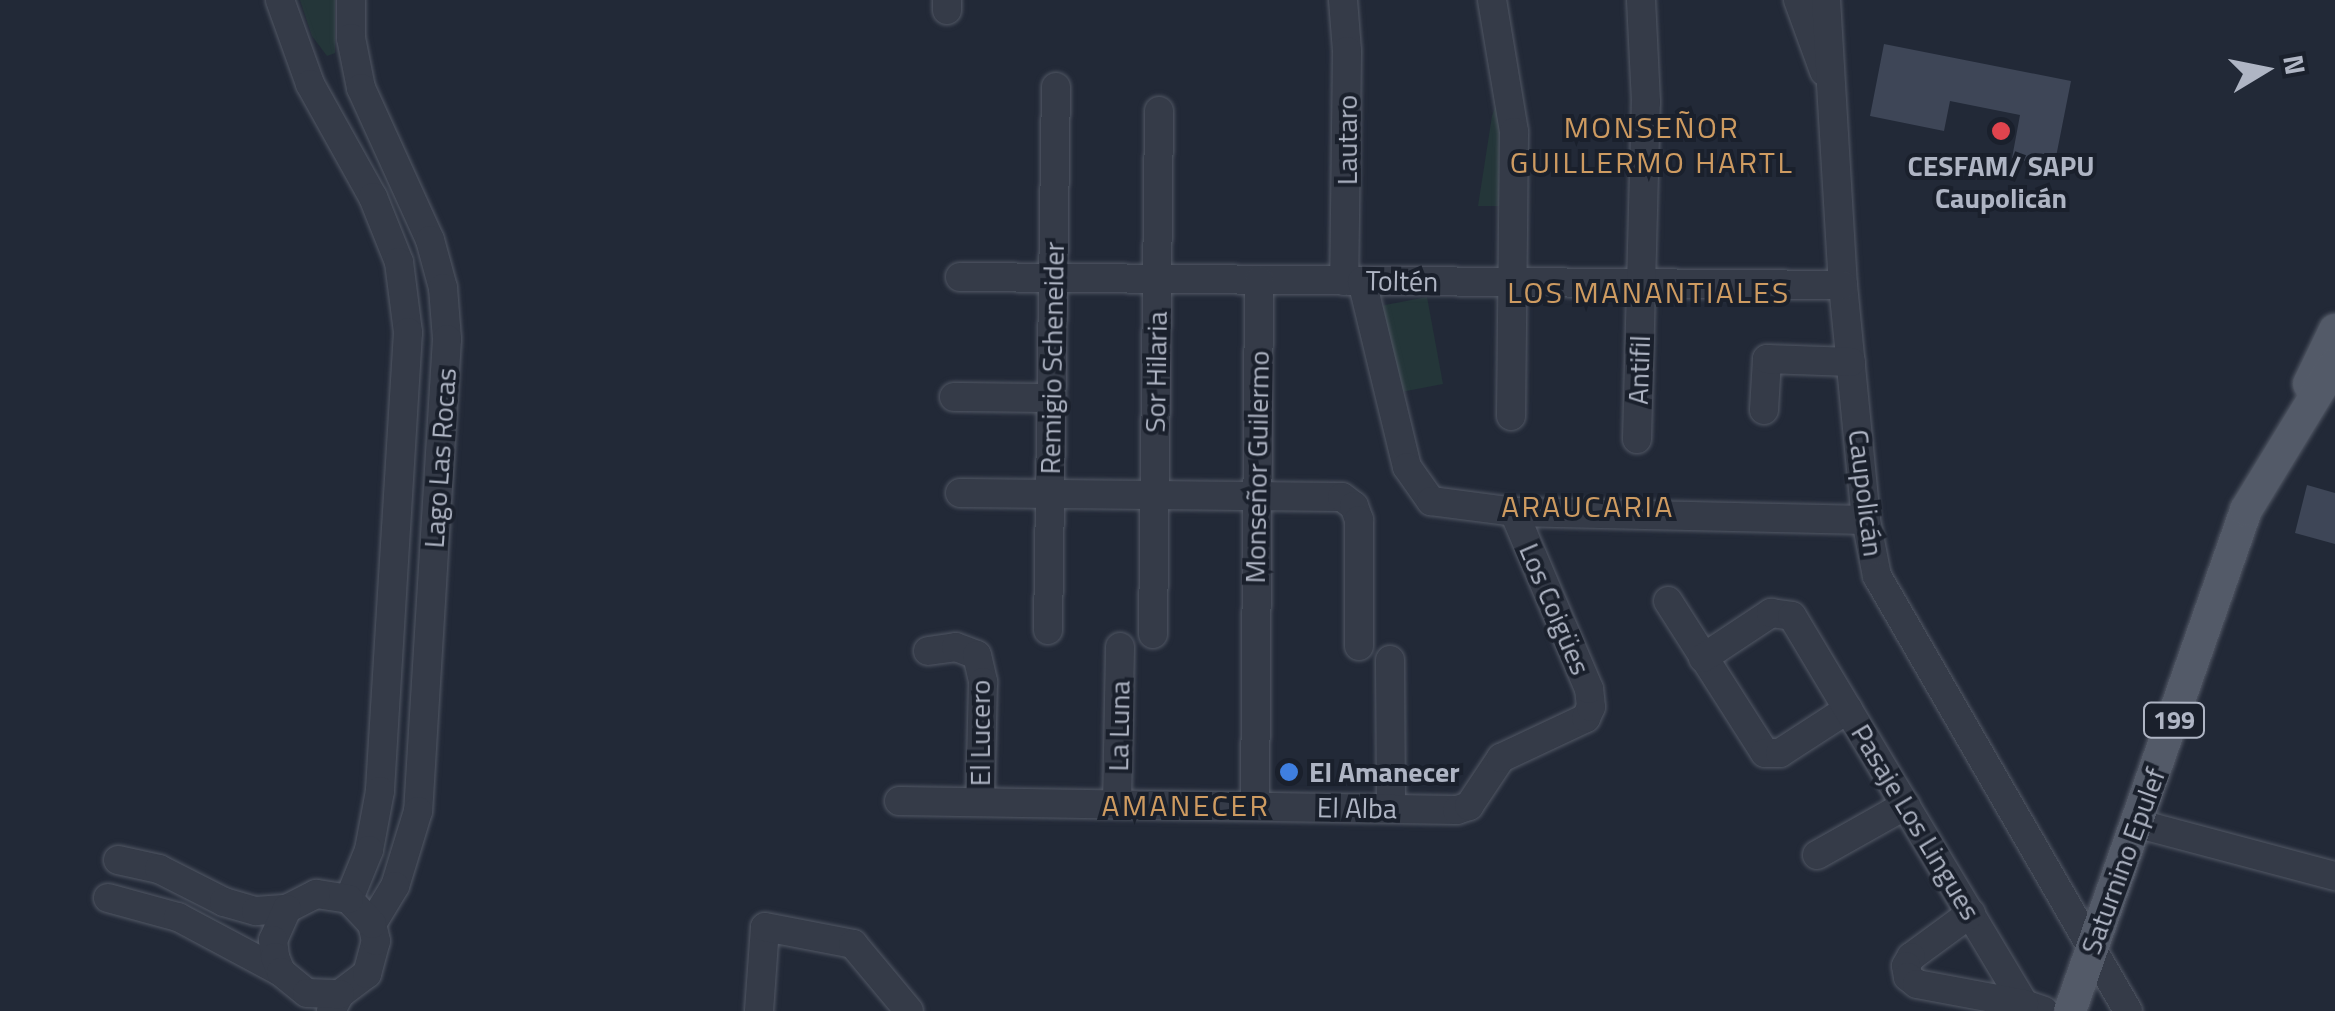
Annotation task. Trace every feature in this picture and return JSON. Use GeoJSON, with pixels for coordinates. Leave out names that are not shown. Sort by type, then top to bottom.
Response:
{"type":"FeatureCollection","features":[{"type":"Feature","properties":{"kind":"main road","name":"Saturnino Epulef"},"geometry":{"type":"LineString","coordinates":[[2291,435],[2319,355],[2335,330]]}},
{"type":"Feature","properties":{"kind":"main road","name":"Saturnino Epulef"},"geometry":{"type":"LineString","coordinates":[[2070,1011],[2246,510],[2335,364]]}},
{"type":"Feature","properties":{"kind":"street","name":"Lago Las Rocas"},"geometry":{"type":"LineString","coordinates":[[280,0],[310,84],[373,198],[392,246],[408,332],[380,791],[369,850],[349,899]]}},
{"type":"Feature","properties":{"kind":"street","name":"Lago Las Rocas"},"geometry":{"type":"LineString","coordinates":[[350,0],[350,38],[361,88],[430,240],[443,288],[448,339],[418,811],[395,886],[372,924]]}},
{"type":"Feature","properties":{"kind":"street","name":"Lautaro"},"geometry":{"type":"LineString","coordinates":[[1343,0],[1353,281],[1407,467],[1431,501],[1514,512]]}},
{"type":"Feature","properties":{"kind":"street"},"geometry":{"type":"LineString","coordinates":[[1492,0],[1514,132],[1511,416]]}},
{"type":"Feature","properties":{"kind":"street","name":"Antifil"},"geometry":{"type":"LineString","coordinates":[[1637,440],[1646,102],[1641,0]]}},
{"type":"Feature","properties":{"kind":"street","name":"Caupolicán"},"geometry":{"type":"LineString","coordinates":[[1798,0],[1835,100]]}},
{"type":"Feature","properties":{"kind":"street","name":"Caupolicán"},"geometry":{"type":"LineString","coordinates":[[1826,0],[1844,286],[1866,520],[1884,594],[2128,1011]]}},
{"type":"Feature","properties":{"kind":"street","name":"Remigio Scheneider"},"geometry":{"type":"LineString","coordinates":[[1048,630],[1056,87]]}},
{"type":"Feature","properties":{"kind":"street","name":"Sor Hilaria"},"geometry":{"type":"LineString","coordinates":[[1154,634],[1159,111]]}},
{"type":"Feature","properties":{"kind":"street","name":"Toltén"},"geometry":{"type":"LineString","coordinates":[[960,277],[1844,286]]}},
{"type":"Feature","properties":{"kind":"street","name":"Monseñor Guilermo"},"geometry":{"type":"LineString","coordinates":[[1254,806],[1259,280]]}},
{"type":"Feature","properties":{"kind":"street"},"geometry":{"type":"LineString","coordinates":[[1764,410],[1766,359],[1851,362]]}},
{"type":"Feature","properties":{"kind":"street"},"geometry":{"type":"LineString","coordinates":[[954,396],[1052,398]]}},
{"type":"Feature","properties":{"kind":"street"},"geometry":{"type":"LineString","coordinates":[[960,493],[1342,497],[1354,506],[1359,520],[1359,646]]}},
{"type":"Feature","properties":{"kind":"street"},"geometry":{"type":"LineString","coordinates":[[1514,512],[1866,520]]}},
{"type":"Feature","properties":{"kind":"street","name":"Los Coigües"},"geometry":{"type":"LineString","coordinates":[[1514,512],[1590,689],[1591,708]]}},
{"type":"Feature","properties":{"kind":"street"},"geometry":{"type":"LineString","coordinates":[[1668,601],[1764,753],[1780,752],[1848,709]]}},
{"type":"Feature","properties":{"kind":"street","name":"Pasaje Los Lingues"},"geometry":{"type":"LineString","coordinates":[[1703,658],[1770,613],[1786,612],[1796,621],[1971,913],[2034,1007]]}},
{"type":"Feature","properties":{"kind":"street","name":"El Lucero"},"geometry":{"type":"LineString","coordinates":[[928,652],[956,646],[978,655],[983,682],[980,802]]}},
{"type":"Feature","properties":{"kind":"street","name":"La Luna"},"geometry":{"type":"LineString","coordinates":[[1117,804],[1120,647]]}},
{"type":"Feature","properties":{"kind":"street"},"geometry":{"type":"LineString","coordinates":[[1390,660],[1391,809]]}},
{"type":"Feature","properties":{"kind":"street","name":"El Alba"},"geometry":{"type":"LineString","coordinates":[[900,801],[1391,809],[1470,806],[1501,758],[1586,718],[1591,708]]}},
{"type":"Feature","properties":{"kind":"street"},"geometry":{"type":"LineString","coordinates":[[1817,855],[1906,805]]}},
{"type":"Feature","properties":{"kind":"street"},"geometry":{"type":"LineString","coordinates":[[2138,824],[2335,876]]}},
{"type":"Feature","properties":{"kind":"street"},"geometry":{"type":"LineString","coordinates":[[108,898],[178,917],[335,1002],[356,986],[374,958],[372,924],[349,899],[316,894],[287,910],[256,911],[224,902],[158,869],[118,860]]}},
{"type":"Feature","properties":{"kind":"street"},"geometry":{"type":"LineString","coordinates":[[287,910],[273,940],[286,978],[312,1011]]}},
{"type":"Feature","properties":{"kind":"street"},"geometry":{"type":"LineString","coordinates":[[1971,913],[1911,957],[1906,966],[1908,977],[1916,984],[2034,1007]]}},
{"type":"Feature","properties":{"kind":"street"},"geometry":{"type":"LineString","coordinates":[[759,1011],[765,927],[853,944],[909,1011]]}},
{"type":"Feature","properties":{"kind":"shaded area"},"geometry":{"type":"Polygon","coordinates":[[[300,0],[335,0],[335,53],[327,56],[312,36],[300,0]]]}},
{"type":"Feature","properties":{"kind":"shaded area"},"geometry":{"type":"Polygon","coordinates":[[[1503,103],[1505,206],[1478,206],[1492,116],[1496,105],[1503,103]]]}},
{"type":"Feature","properties":{"kind":"shaded area"},"geometry":{"type":"Polygon","coordinates":[[[1427,297],[1443,384],[1396,393],[1380,306],[1427,297]]]}},
{"type":"Feature","properties":{"kind":"building"},"geometry":{"type":"Polygon","coordinates":[[[1884,44],[2071,81],[2054,167],[2012,158],[2020,115],[1950,101],[1944,131],[1870,116],[1884,44]]]}},
{"type":"Feature","properties":{"kind":"building"},"geometry":{"type":"Polygon","coordinates":[[[2307,485],[2335,493],[2335,544],[2295,533],[2307,485]]]}},
{"type":"Feature","properties":{"kind":"place","name":"CESFAM/ SAPU Caupolicán"},"geometry":{"type":"Point","coordinates":[2001,131]}},
{"type":"Feature","properties":{"kind":"place","name":"El Amanecer"},"geometry":{"type":"Point","coordinates":[1289,772]}},
{"type":"Feature","properties":{"kind":"district","name":"MONSEÑOR GUILLERMO HARTL"},"geometry":{"type":"Point","coordinates":[1652,144]}},
{"type":"Feature","properties":{"kind":"district","name":"LOS MANANTIALES"},"geometry":{"type":"Point","coordinates":[1649,292]}},
{"type":"Feature","properties":{"kind":"district","name":"ARAUCARIA"},"geometry":{"type":"Point","coordinates":[1588,506]}},
{"type":"Feature","properties":{"kind":"district","name":"AMANECER"},"geometry":{"type":"Point","coordinates":[1186,805]}}]}
